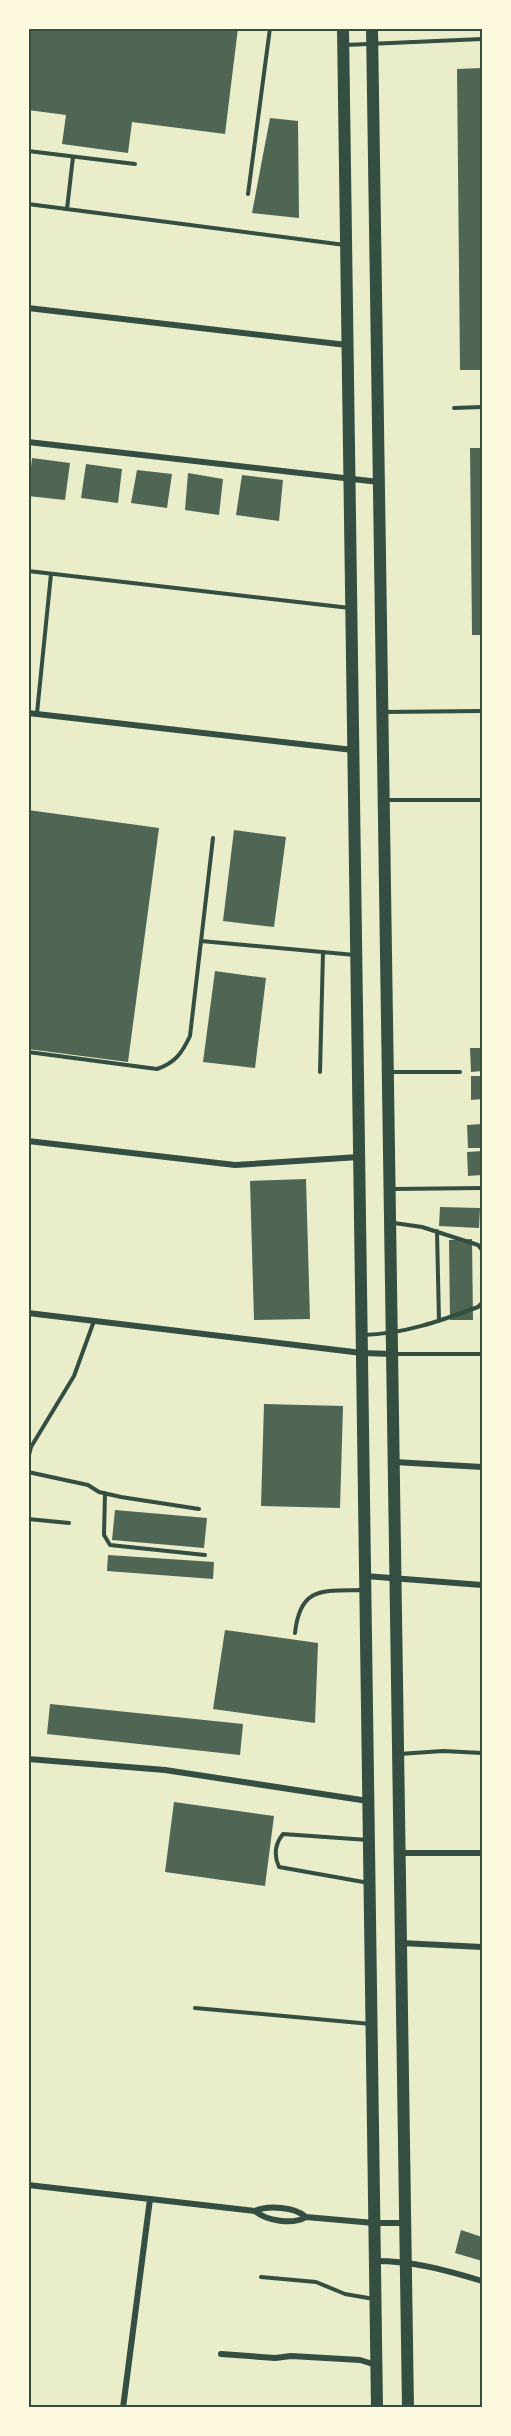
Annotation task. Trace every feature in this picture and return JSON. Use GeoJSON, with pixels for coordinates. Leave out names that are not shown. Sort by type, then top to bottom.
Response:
{"type":"FeatureCollection","features":[{"type":"Feature","properties":{"kind":"main road"},"geometry":{"type":"LineString","coordinates":[[343,28],[377,2408]]}},
{"type":"Feature","properties":{"kind":"main road"},"geometry":{"type":"LineString","coordinates":[[372,28],[408,2408]]}},
{"type":"Feature","properties":{"kind":"street"},"geometry":{"type":"LineString","coordinates":[[28,308],[347,345]]}},
{"type":"Feature","properties":{"kind":"street"},"geometry":{"type":"LineString","coordinates":[[28,442],[379,482]]}},
{"type":"Feature","properties":{"kind":"street"},"geometry":{"type":"LineString","coordinates":[[28,713],[353,750]]}},
{"type":"Feature","properties":{"kind":"street"},"geometry":{"type":"LineString","coordinates":[[28,1141],[235,1165],[359,1157]]}},
{"type":"Feature","properties":{"kind":"street"},"geometry":{"type":"LineString","coordinates":[[28,1313],[362,1353],[392,1354]]}},
{"type":"Feature","properties":{"kind":"street"},"geometry":{"type":"LineString","coordinates":[[394,1462],[483,1467]]}},
{"type":"Feature","properties":{"kind":"street"},"geometry":{"type":"LineString","coordinates":[[364,1576],[483,1585]]}},
{"type":"Feature","properties":{"kind":"street"},"geometry":{"type":"LineString","coordinates":[[28,1759],[165,1770],[368,1801]]}},
{"type":"Feature","properties":{"kind":"street"},"geometry":{"type":"LineString","coordinates":[[399,1853],[483,1853]]}},
{"type":"Feature","properties":{"kind":"street"},"geometry":{"type":"LineString","coordinates":[[401,1943],[483,1947]]}},
{"type":"Feature","properties":{"kind":"street"},"geometry":{"type":"LineString","coordinates":[[28,2185],[255,2211],[262,2208],[299,2211],[306,2217]]}},
{"type":"Feature","properties":{"kind":"street"},"geometry":{"type":"LineString","coordinates":[[123,2408],[150,2199]]}},
{"type":"Feature","properties":{"kind":"street"},"geometry":{"type":"LineString","coordinates":[[255,2211],[262,2217],[298,2221],[306,2217],[374,2223],[405,2223]]}},
{"type":"Feature","properties":{"kind":"street"},"geometry":{"type":"LineString","coordinates":[[375,2261],[406,2261],[439,2267],[483,2281]]}},
{"type":"Feature","properties":{"kind":"street"},"geometry":{"type":"LineString","coordinates":[[221,2354],[360,2360],[376,2365]]}},
{"type":"Feature","properties":{"kind":"lane"},"geometry":{"type":"LineString","coordinates":[[248,194],[270,28]]}},
{"type":"Feature","properties":{"kind":"lane"},"geometry":{"type":"LineString","coordinates":[[343,46],[483,39]]}},
{"type":"Feature","properties":{"kind":"lane"},"geometry":{"type":"LineString","coordinates":[[28,151],[135,164]]}},
{"type":"Feature","properties":{"kind":"lane"},"geometry":{"type":"LineString","coordinates":[[67,209],[73,157]]}},
{"type":"Feature","properties":{"kind":"lane"},"geometry":{"type":"LineString","coordinates":[[28,204],[346,245]]}},
{"type":"Feature","properties":{"kind":"lane"},"geometry":{"type":"LineString","coordinates":[[453,408],[483,407]]}},
{"type":"Feature","properties":{"kind":"lane"},"geometry":{"type":"LineString","coordinates":[[28,571],[351,608]]}},
{"type":"Feature","properties":{"kind":"lane"},"geometry":{"type":"LineString","coordinates":[[37,714],[51,574]]}},
{"type":"Feature","properties":{"kind":"lane"},"geometry":{"type":"LineString","coordinates":[[382,712],[483,711]]}},
{"type":"Feature","properties":{"kind":"lane"},"geometry":{"type":"LineString","coordinates":[[384,801],[483,800]]}},
{"type":"Feature","properties":{"kind":"lane"},"geometry":{"type":"LineString","coordinates":[[28,1052],[157,1069],[170,1064],[182,1053],[190,1036],[213,838]]}},
{"type":"Feature","properties":{"kind":"lane"},"geometry":{"type":"LineString","coordinates":[[201,941],[356,955]]}},
{"type":"Feature","properties":{"kind":"lane"},"geometry":{"type":"LineString","coordinates":[[320,1072],[323,952]]}},
{"type":"Feature","properties":{"kind":"lane"},"geometry":{"type":"LineString","coordinates":[[388,1072],[460,1072]]}},
{"type":"Feature","properties":{"kind":"lane"},"geometry":{"type":"LineString","coordinates":[[390,1189],[483,1188]]}},
{"type":"Feature","properties":{"kind":"lane"},"geometry":{"type":"LineString","coordinates":[[390,1222],[437,1231],[478,1245],[483,1250]]}},
{"type":"Feature","properties":{"kind":"lane"},"geometry":{"type":"LineString","coordinates":[[437,1231],[439,1321]]}},
{"type":"Feature","properties":{"kind":"lane"},"geometry":{"type":"LineString","coordinates":[[362,1335],[392,1334],[439,1321],[478,1307],[483,1303]]}},
{"type":"Feature","properties":{"kind":"lane"},"geometry":{"type":"LineString","coordinates":[[28,1459],[31,1447],[74,1376],[94,1321]]}},
{"type":"Feature","properties":{"kind":"lane"},"geometry":{"type":"LineString","coordinates":[[392,1354],[483,1354]]}},
{"type":"Feature","properties":{"kind":"lane"},"geometry":{"type":"LineString","coordinates":[[28,1472],[88,1485],[105,1493],[199,1509]]}},
{"type":"Feature","properties":{"kind":"lane"},"geometry":{"type":"LineString","coordinates":[[105,1493],[105,1542],[110,1545],[205,1555]]}},
{"type":"Feature","properties":{"kind":"lane"},"geometry":{"type":"LineString","coordinates":[[28,1519],[69,1523]]}},
{"type":"Feature","properties":{"kind":"lane"},"geometry":{"type":"LineString","coordinates":[[296,1633],[302,1605],[312,1594],[325,1591],[364,1590]]}},
{"type":"Feature","properties":{"kind":"lane"},"geometry":{"type":"LineString","coordinates":[[398,1754],[442,1751],[483,1753]]}},
{"type":"Feature","properties":{"kind":"lane"},"geometry":{"type":"LineString","coordinates":[[369,1840],[282,1834],[278,1841],[275,1859],[279,1867],[369,1883]]}},
{"type":"Feature","properties":{"kind":"lane"},"geometry":{"type":"LineString","coordinates":[[195,2008],[371,2024]]}},
{"type":"Feature","properties":{"kind":"lane"},"geometry":{"type":"LineString","coordinates":[[261,2277],[316,2282],[345,2294],[375,2299]]}},
{"type":"Feature","properties":{"kind":"building"},"geometry":{"type":"Polygon","coordinates":[[[28,28],[238,28],[225,134],[132,122],[128,153],[62,144],[66,115],[28,110],[28,28]]]}},
{"type":"Feature","properties":{"kind":"building"},"geometry":{"type":"Polygon","coordinates":[[[482,68],[482,370],[460,370],[457,69],[482,68]]]}},
{"type":"Feature","properties":{"kind":"building"},"geometry":{"type":"Polygon","coordinates":[[[270,118],[298,121],[299,218],[252,213],[270,118]]]}},
{"type":"Feature","properties":{"kind":"building"},"geometry":{"type":"Polygon","coordinates":[[[470,448],[482,448],[482,635],[472,635],[470,448]]]}},
{"type":"Feature","properties":{"kind":"building"},"geometry":{"type":"Polygon","coordinates":[[[32,458],[70,463],[65,500],[28,496],[32,458]]]}},
{"type":"Feature","properties":{"kind":"building"},"geometry":{"type":"Polygon","coordinates":[[[86,464],[122,469],[118,503],[81,498],[86,464]]]}},
{"type":"Feature","properties":{"kind":"building"},"geometry":{"type":"Polygon","coordinates":[[[137,470],[172,474],[167,508],[131,503],[137,470]]]}},
{"type":"Feature","properties":{"kind":"building"},"geometry":{"type":"Polygon","coordinates":[[[188,473],[223,479],[219,515],[185,510],[188,473]]]}},
{"type":"Feature","properties":{"kind":"building"},"geometry":{"type":"Polygon","coordinates":[[[242,475],[283,480],[279,521],[236,515],[242,475]]]}},
{"type":"Feature","properties":{"kind":"building"},"geometry":{"type":"Polygon","coordinates":[[[28,810],[159,828],[128,1062],[28,1049],[28,810]]]}},
{"type":"Feature","properties":{"kind":"building"},"geometry":{"type":"Polygon","coordinates":[[[234,830],[286,837],[274,927],[223,921],[234,830]]]}},
{"type":"Feature","properties":{"kind":"building"},"geometry":{"type":"Polygon","coordinates":[[[215,971],[266,978],[255,1068],[203,1062],[215,971]]]}},
{"type":"Feature","properties":{"kind":"building"},"geometry":{"type":"Polygon","coordinates":[[[470,1048],[482,1048],[482,1071],[471,1072],[470,1048]]]}},
{"type":"Feature","properties":{"kind":"building"},"geometry":{"type":"Polygon","coordinates":[[[471,1076],[482,1076],[482,1099],[471,1100],[471,1076]]]}},
{"type":"Feature","properties":{"kind":"building"},"geometry":{"type":"Polygon","coordinates":[[[482,1124],[482,1148],[468,1148],[467,1125],[482,1124]]]}},
{"type":"Feature","properties":{"kind":"building"},"geometry":{"type":"Polygon","coordinates":[[[482,1151],[482,1175],[468,1176],[467,1152],[482,1151]]]}},
{"type":"Feature","properties":{"kind":"building"},"geometry":{"type":"Polygon","coordinates":[[[306,1179],[310,1319],[254,1320],[250,1181],[306,1179]]]}},
{"type":"Feature","properties":{"kind":"building"},"geometry":{"type":"Polygon","coordinates":[[[440,1207],[480,1208],[479,1228],[439,1226],[440,1207]]]}},
{"type":"Feature","properties":{"kind":"building"},"geometry":{"type":"Polygon","coordinates":[[[472,1239],[473,1320],[450,1320],[449,1240],[472,1239]]]}},
{"type":"Feature","properties":{"kind":"building"},"geometry":{"type":"Polygon","coordinates":[[[264,1404],[343,1406],[340,1508],[261,1506],[264,1404]]]}},
{"type":"Feature","properties":{"kind":"building"},"geometry":{"type":"Polygon","coordinates":[[[115,1510],[207,1518],[204,1548],[112,1540],[115,1510]]]}},
{"type":"Feature","properties":{"kind":"building"},"geometry":{"type":"Polygon","coordinates":[[[108,1555],[214,1562],[213,1579],[107,1571],[108,1555]]]}},
{"type":"Feature","properties":{"kind":"building"},"geometry":{"type":"Polygon","coordinates":[[[225,1630],[318,1643],[315,1723],[213,1709],[225,1630]]]}},
{"type":"Feature","properties":{"kind":"building"},"geometry":{"type":"Polygon","coordinates":[[[50,1704],[243,1724],[240,1755],[47,1734],[50,1704]]]}},
{"type":"Feature","properties":{"kind":"building"},"geometry":{"type":"Polygon","coordinates":[[[174,1802],[274,1816],[265,1886],[165,1872],[174,1802]]]}},
{"type":"Feature","properties":{"kind":"building"},"geometry":{"type":"Polygon","coordinates":[[[461,2230],[482,2237],[482,2261],[455,2253],[461,2230]]]}}]}
